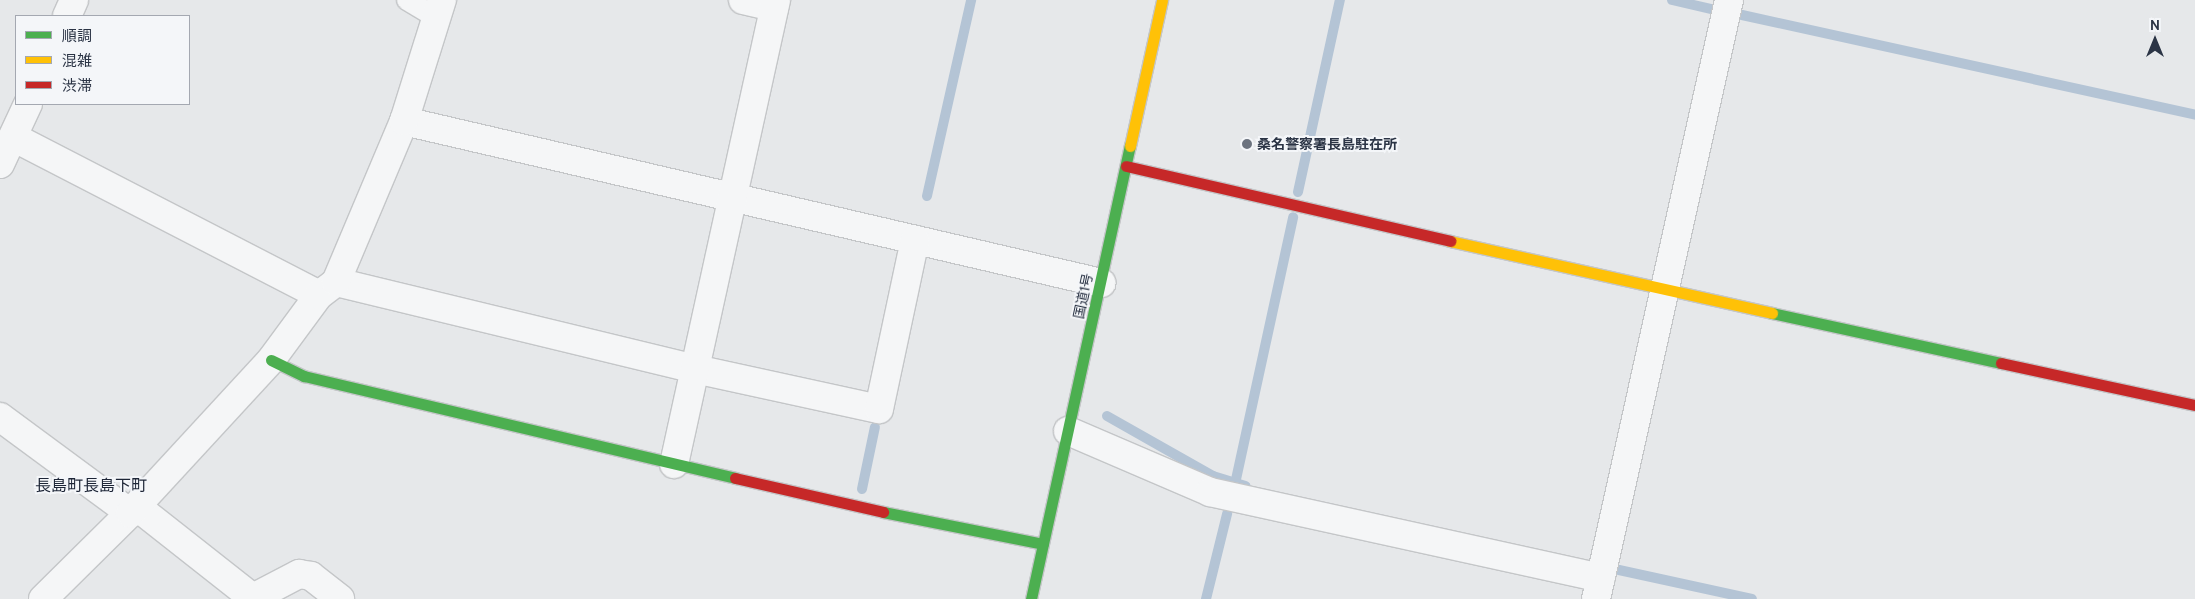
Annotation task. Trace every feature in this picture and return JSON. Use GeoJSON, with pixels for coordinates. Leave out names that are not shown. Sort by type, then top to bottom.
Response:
{"type":"FeatureCollection","features":[{"type":"Feature","properties":{"kind":"main road","name":"国道1号"},"geometry":{"type":"LineString","coordinates":[[1031,599],[1162,0]]}},
{"type":"Feature","properties":{"kind":"main road"},"geometry":{"type":"LineString","coordinates":[[1126,166],[1664,290],[2195,405]]}},
{"type":"Feature","properties":{"kind":"main road"},"geometry":{"type":"LineString","coordinates":[[270,360],[304,376],[838,503],[1043,544]]}},
{"type":"Feature","properties":{"kind":"street"},"geometry":{"type":"LineString","coordinates":[[67,15],[74,0]]}},
{"type":"Feature","properties":{"kind":"street"},"geometry":{"type":"LineString","coordinates":[[674,464],[775,3],[743,0]]}},
{"type":"Feature","properties":{"kind":"street"},"geometry":{"type":"LineString","coordinates":[[1068,431],[1210,492],[1599,588],[1729,0]]}},
{"type":"Feature","properties":{"kind":"street"},"geometry":{"type":"LineString","coordinates":[[54,595],[270,360],[327,288],[377,191],[404,121],[440,9]]}},
{"type":"Feature","properties":{"kind":"street"},"geometry":{"type":"LineString","coordinates":[[0,164],[28,105]]}},
{"type":"Feature","properties":{"kind":"street"},"geometry":{"type":"LineString","coordinates":[[404,121],[1101,283]]}},
{"type":"Feature","properties":{"kind":"street"},"geometry":{"type":"LineString","coordinates":[[13,137],[327,288],[878,409],[915,240]]}},
{"type":"Feature","properties":{"kind":"street"},"geometry":{"type":"LineString","coordinates":[[0,416],[253,598],[299,574],[310,576],[340,599]]}},
{"type":"Feature","properties":{"kind":"lane"},"geometry":{"type":"LineString","coordinates":[[407,0],[440,9]]}},
{"type":"Feature","properties":{"kind":"waterway"},"geometry":{"type":"LineString","coordinates":[[927,196],[971,0]]}},
{"type":"Feature","properties":{"kind":"waterway"},"geometry":{"type":"LineString","coordinates":[[1298,192],[1340,0]]}},
{"type":"Feature","properties":{"kind":"waterway"},"geometry":{"type":"LineString","coordinates":[[1672,0],[1715,10]]}},
{"type":"Feature","properties":{"kind":"waterway"},"geometry":{"type":"LineString","coordinates":[[1742,15],[2195,115]]}},
{"type":"Feature","properties":{"kind":"waterway"},"geometry":{"type":"LineString","coordinates":[[1235,484],[1293,217]]}},
{"type":"Feature","properties":{"kind":"waterway"},"geometry":{"type":"LineString","coordinates":[[1107,416],[1213,476],[1246,486]]}},
{"type":"Feature","properties":{"kind":"waterway"},"geometry":{"type":"LineString","coordinates":[[862,489],[875,427]]}},
{"type":"Feature","properties":{"kind":"waterway"},"geometry":{"type":"LineString","coordinates":[[1206,599],[1227,514]]}},
{"type":"Feature","properties":{"kind":"waterway"},"geometry":{"type":"LineString","coordinates":[[1619,570],[1752,599]]}},
{"type":"Feature","properties":{"kind":"traffic: fast"},"geometry":{"type":"LineString","coordinates":[[1031,599],[1130,146]]}},
{"type":"Feature","properties":{"kind":"traffic: fast"},"geometry":{"type":"LineString","coordinates":[[1772,313],[2001,363]]}},
{"type":"Feature","properties":{"kind":"traffic: fast"},"geometry":{"type":"LineString","coordinates":[[271,360],[304,376],[735,478]]}},
{"type":"Feature","properties":{"kind":"traffic: fast"},"geometry":{"type":"LineString","coordinates":[[883,512],[1043,544]]}},
{"type":"Feature","properties":{"kind":"traffic: slow"},"geometry":{"type":"LineString","coordinates":[[1130,146],[1162,0]]}},
{"type":"Feature","properties":{"kind":"traffic: slow"},"geometry":{"type":"LineString","coordinates":[[1450,241],[1772,313]]}},
{"type":"Feature","properties":{"kind":"traffic: jam"},"geometry":{"type":"LineString","coordinates":[[1126,166],[1450,241]]}},
{"type":"Feature","properties":{"kind":"traffic: jam"},"geometry":{"type":"LineString","coordinates":[[2001,363],[2195,405]]}},
{"type":"Feature","properties":{"kind":"traffic: jam"},"geometry":{"type":"LineString","coordinates":[[735,478],[883,512]]}},
{"type":"Feature","properties":{"kind":"place","name":"桑名警察署長島駐在所"},"geometry":{"type":"Point","coordinates":[1247,144]}},
{"type":"Feature","properties":{"kind":"district","name":"長島町長島下町"},"geometry":{"type":"Point","coordinates":[91,486]}}]}
